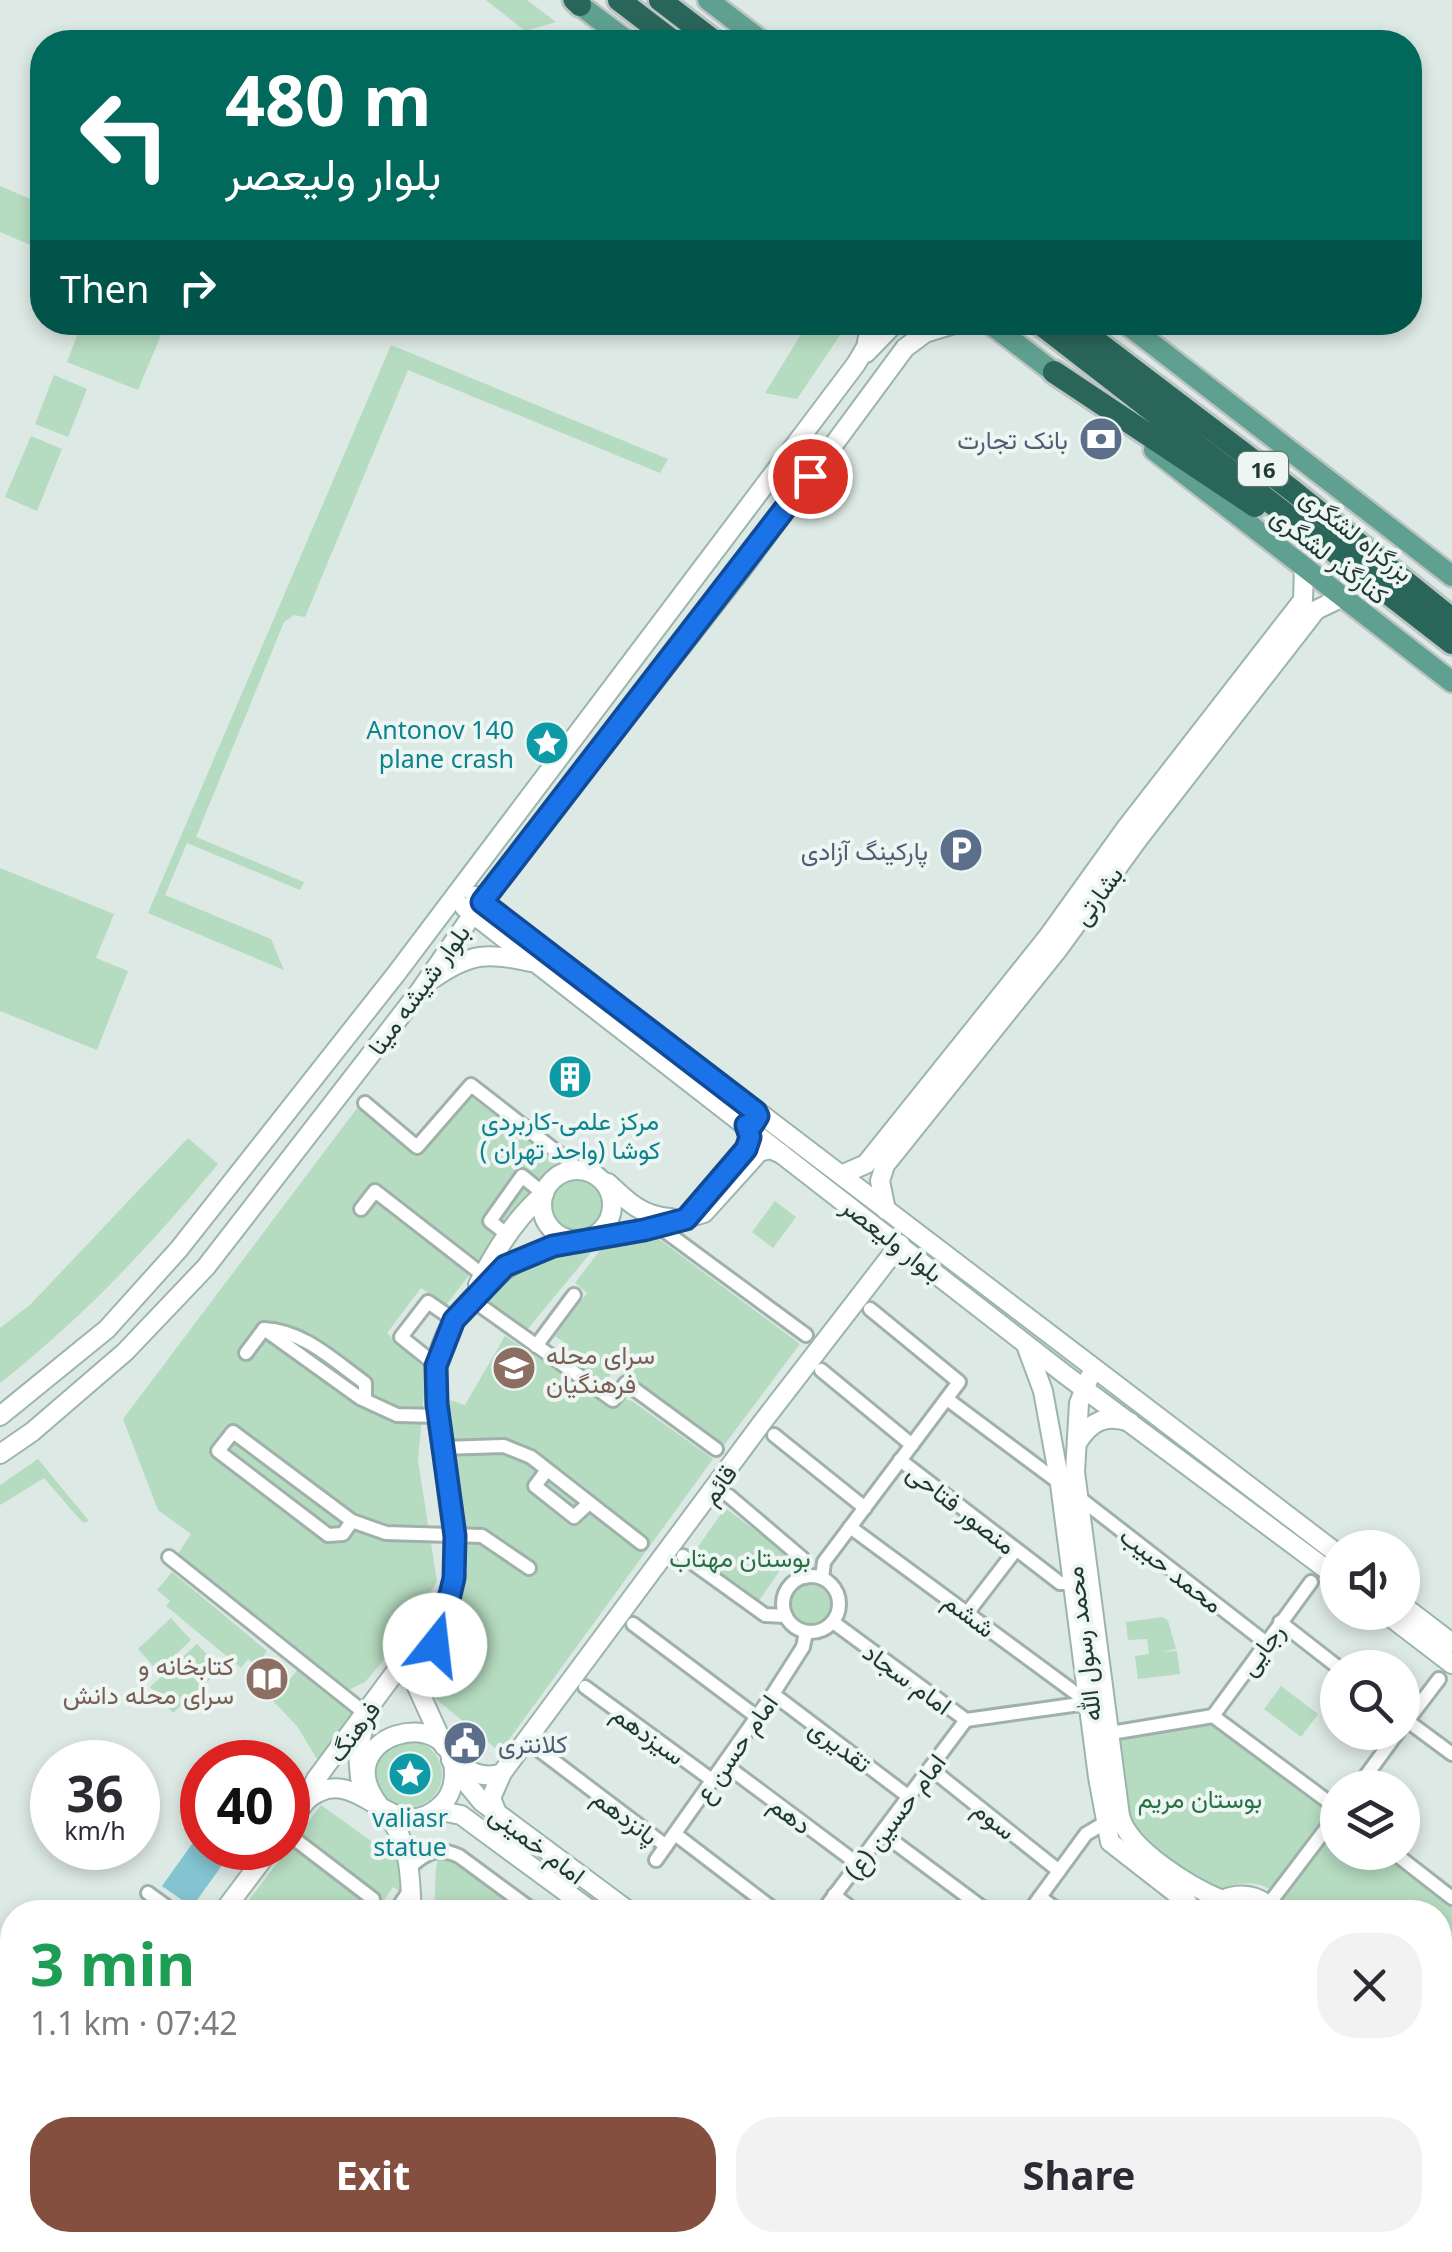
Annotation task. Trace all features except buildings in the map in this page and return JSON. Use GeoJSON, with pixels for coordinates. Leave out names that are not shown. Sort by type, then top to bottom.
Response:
{"type":"FeatureCollection","features":[{"type":"Feature","properties":{"kind":"highway"},"geometry":{"type":"LineString","coordinates":[[619,0],[658,30]]}},
{"type":"Feature","properties":{"kind":"highway"},"geometry":{"type":"LineString","coordinates":[[664,0],[700,30]]}},
{"type":"Feature","properties":{"kind":"highway","name":"بزرگراه لشگری"},"geometry":{"type":"LineString","coordinates":[[1055,335],[1452,643]]}},
{"type":"Feature","properties":{"kind":"highway","name":"بزرگراه لشگری"},"geometry":{"type":"LineString","coordinates":[[1087,335],[1293,491],[1452,619]]}},
{"type":"Feature","properties":{"kind":"highway"},"geometry":{"type":"LineString","coordinates":[[1054,372],[1236,495],[1330,548]]}},
{"type":"Feature","properties":{"kind":"main road"},"geometry":{"type":"LineString","coordinates":[[708,0],[747,30]]}},
{"type":"Feature","properties":{"kind":"main road"},"geometry":{"type":"LineString","coordinates":[[576,2],[613,30]]}},
{"type":"Feature","properties":{"kind":"main road","name":"کنارگذر لشگری"},"geometry":{"type":"LineString","coordinates":[[1005,335],[1452,682]]}},
{"type":"Feature","properties":{"kind":"main road"},"geometry":{"type":"LineString","coordinates":[[1141,335],[1452,576]]}},
{"type":"Feature","properties":{"kind":"street","name":"بلوار شیشه مینا"},"geometry":{"type":"LineString","coordinates":[[0,1416],[114,1322],[179,1249],[343,1043],[856,364],[868,335]]}},
{"type":"Feature","properties":{"kind":"street"},"geometry":{"type":"LineString","coordinates":[[856,364],[884,335]]}},
{"type":"Feature","properties":{"kind":"street"},"geometry":{"type":"LineString","coordinates":[[905,348],[909,335]]}},
{"type":"Feature","properties":{"kind":"street","name":"بلوار شیشه مینا"},"geometry":{"type":"LineString","coordinates":[[0,1454],[32,1432],[134,1343],[206,1266],[739,573],[905,348],[922,335]]}},
{"type":"Feature","properties":{"kind":"street"},"geometry":{"type":"LineString","coordinates":[[1304,567],[1310,605]]}},
{"type":"Feature","properties":{"kind":"street","name":"بشارتی"},"geometry":{"type":"LineString","coordinates":[[841,1175],[866,1164],[1310,605],[1343,597]]}},
{"type":"Feature","properties":{"kind":"street","name":"بشارتی"},"geometry":{"type":"LineString","coordinates":[[886,1210],[880,1181],[885,1165],[1059,948],[1132,833]]}},
{"type":"Feature","properties":{"kind":"street","name":"بلوار ولیعصر"},"geometry":{"type":"LineString","coordinates":[[457,892],[751,1119],[900,1244],[1068,1376],[1086,1372]]}},
{"type":"Feature","properties":{"kind":"street","name":"بلوار ولیعصر"},"geometry":{"type":"LineString","coordinates":[[478,908],[536,963],[751,1119]]}},
{"type":"Feature","properties":{"kind":"street"},"geometry":{"type":"LineString","coordinates":[[419,992],[456,963],[474,956],[490,954],[536,963]]}},
{"type":"Feature","properties":{"kind":"street"},"geometry":{"type":"LineString","coordinates":[[365,1103],[417,1147],[470,1085],[580,1170],[600,1178],[650,1217],[686,1219]]}},
{"type":"Feature","properties":{"kind":"street"},"geometry":{"type":"LineString","coordinates":[[751,1119],[750,1153],[783,1146]]}},
{"type":"Feature","properties":{"kind":"street","name":"بلوار ولیعصر"},"geometry":{"type":"LineString","coordinates":[[783,1146],[841,1175],[1086,1372],[1320,1541]]}},
{"type":"Feature","properties":{"kind":"street","name":"فرهنگ"},"geometry":{"type":"LineString","coordinates":[[310,1792],[366,1714],[406,1673],[422,1636],[434,1625],[450,1595],[455,1536],[438,1416],[436,1366],[454,1320],[505,1266],[553,1246],[704,1213],[750,1153]]}},
{"type":"Feature","properties":{"kind":"street","name":"فرهنگ"},"geometry":{"type":"LineString","coordinates":[[471,1298],[482,1275],[531,1205],[558,1176],[580,1170]]}},
{"type":"Feature","properties":{"kind":"street"},"geometry":{"type":"LineString","coordinates":[[509,1236],[490,1220],[522,1176],[544,1194],[544,1216],[557,1234],[584,1239],[602,1230],[612,1209],[607,1187],[600,1178]]}},
{"type":"Feature","properties":{"kind":"street"},"geometry":{"type":"LineString","coordinates":[[361,1208],[376,1190],[482,1275]]}},
{"type":"Feature","properties":{"kind":"street"},"geometry":{"type":"LineString","coordinates":[[658,1226],[806,1335]]}},
{"type":"Feature","properties":{"kind":"street","name":"قائم"},"geometry":{"type":"LineString","coordinates":[[502,1772],[900,1244]]}},
{"type":"Feature","properties":{"kind":"street"},"geometry":{"type":"LineString","coordinates":[[536,1346],[574,1295]]}},
{"type":"Feature","properties":{"kind":"street"},"geometry":{"type":"LineString","coordinates":[[471,1298],[613,1400],[626,1383],[716,1449]]}},
{"type":"Feature","properties":{"kind":"street"},"geometry":{"type":"LineString","coordinates":[[436,1366],[401,1336],[428,1302],[454,1320]]}},
{"type":"Feature","properties":{"kind":"street"},"geometry":{"type":"LineString","coordinates":[[822,1578],[824,1562],[959,1382],[870,1309]]}},
{"type":"Feature","properties":{"kind":"street"},"geometry":{"type":"LineString","coordinates":[[114,1322],[134,1343]]}},
{"type":"Feature","properties":{"kind":"street"},"geometry":{"type":"LineString","coordinates":[[246,1353],[264,1329],[282,1330],[301,1337],[365,1383],[365,1400],[397,1415],[438,1416]]}},
{"type":"Feature","properties":{"kind":"street","name":"محمد رسول الله"},"geometry":{"type":"LineString","coordinates":[[1025,1341],[1044,1392],[1074,1584],[1098,1702],[1111,1733],[1110,1842],[1184,1900]]}},
{"type":"Feature","properties":{"kind":"street"},"geometry":{"type":"LineString","coordinates":[[821,1370],[912,1445]]}},
{"type":"Feature","properties":{"kind":"street","name":"بلوار ولیعصر"},"geometry":{"type":"LineString","coordinates":[[1086,1372],[1131,1422],[1320,1564]]}},
{"type":"Feature","properties":{"kind":"street","name":"محمد رسول الله"},"geometry":{"type":"LineString","coordinates":[[1086,1372],[1075,1440],[1112,1818]]}},
{"type":"Feature","properties":{"kind":"street"},"geometry":{"type":"LineString","coordinates":[[1050,1442],[1053,1402],[1068,1376]]}},
{"type":"Feature","properties":{"kind":"street","name":"محمد حبیب"},"geometry":{"type":"LineString","coordinates":[[946,1399],[1266,1642]]}},
{"type":"Feature","properties":{"kind":"street"},"geometry":{"type":"LineString","coordinates":[[1050,1442],[1057,1426],[1064,1424],[1075,1440],[1102,1419],[1131,1422]]}},
{"type":"Feature","properties":{"kind":"street"},"geometry":{"type":"LineString","coordinates":[[352,1521],[343,1534],[328,1535],[218,1452],[232,1432],[352,1521],[386,1533],[482,1536],[529,1568]]}},
{"type":"Feature","properties":{"kind":"street"},"geometry":{"type":"LineString","coordinates":[[774,1435],[865,1508]]}},
{"type":"Feature","properties":{"kind":"street"},"geometry":{"type":"LineString","coordinates":[[442,1448],[504,1446],[531,1457],[642,1543]]}},
{"type":"Feature","properties":{"kind":"street","name":"منصور فتاحی"},"geometry":{"type":"LineString","coordinates":[[900,1460],[1015,1551],[1060,1583],[1074,1584]]}},
{"type":"Feature","properties":{"kind":"street"},"geometry":{"type":"LineString","coordinates":[[547,1470],[535,1486],[574,1517],[589,1502]]}},
{"type":"Feature","properties":{"kind":"street"},"geometry":{"type":"LineString","coordinates":[[728,1496],[802,1558],[805,1577]]}},
{"type":"Feature","properties":{"kind":"street","name":"ششم"},"geometry":{"type":"LineString","coordinates":[[850,1527],[1098,1702]]}},
{"type":"Feature","properties":{"kind":"street"},"geometry":{"type":"LineString","coordinates":[[968,1612],[1015,1551]]}},
{"type":"Feature","properties":{"kind":"street"},"geometry":{"type":"LineString","coordinates":[[684,1556],[765,1615],[786,1616]]}},
{"type":"Feature","properties":{"kind":"street"},"geometry":{"type":"LineString","coordinates":[[169,1557],[366,1714],[357,1764],[361,1782],[401,1834],[410,1859]]}},
{"type":"Feature","properties":{"kind":"street"},"geometry":{"type":"LineString","coordinates":[[822,1578],[839,1598],[838,1615],[821,1631],[798,1629],[786,1616],[786,1592],[797,1580],[822,1578]]}},
{"type":"Feature","properties":{"kind":"street","name":"رجایی"},"geometry":{"type":"LineString","coordinates":[[1213,1716],[1311,1582]]}},
{"type":"Feature","properties":{"kind":"street"},"geometry":{"type":"LineString","coordinates":[[1420,1618],[1452,1643]]}},
{"type":"Feature","properties":{"kind":"street","name":"امام سجاد"},"geometry":{"type":"LineString","coordinates":[[833,1622],[966,1720],[1098,1702]]}},
{"type":"Feature","properties":{"kind":"street"},"geometry":{"type":"LineString","coordinates":[[1280,1622],[1320,1654]]}},
{"type":"Feature","properties":{"kind":"street"},"geometry":{"type":"LineString","coordinates":[[633,1624],[757,1717]]}},
{"type":"Feature","properties":{"kind":"street"},"geometry":{"type":"LineString","coordinates":[[1408,1630],[1452,1664]]}},
{"type":"Feature","properties":{"kind":"street","name":"امام حسن ع"},"geometry":{"type":"LineString","coordinates":[[656,1860],[773,1694],[803,1647],[806,1632]]}},
{"type":"Feature","properties":{"kind":"street"},"geometry":{"type":"LineString","coordinates":[[406,1673],[450,1760],[448,1795],[412,1834],[411,1900]]}},
{"type":"Feature","properties":{"kind":"street"},"geometry":{"type":"LineString","coordinates":[[1420,1703],[1439,1680]]}},
{"type":"Feature","properties":{"kind":"street","name":"سیزدهم"},"geometry":{"type":"LineString","coordinates":[[585,1687],[712,1780]]}},
{"type":"Feature","properties":{"kind":"street","name":"تقدیری"},"geometry":{"type":"LineString","coordinates":[[773,1694],[908,1797]]}},
{"type":"Feature","properties":{"kind":"street"},"geometry":{"type":"LineString","coordinates":[[1111,1733],[1213,1716],[1320,1797]]}},
{"type":"Feature","properties":{"kind":"street","name":"امام حسین (ع)"},"geometry":{"type":"LineString","coordinates":[[830,1900],[966,1720]]}},
{"type":"Feature","properties":{"kind":"street"},"geometry":{"type":"LineString","coordinates":[[379,1804],[366,1776],[367,1766],[376,1747],[393,1734],[414,1732],[434,1738],[450,1760],[477,1774],[494,1776],[502,1772]]}},
{"type":"Feature","properties":{"kind":"street"},"geometry":{"type":"LineString","coordinates":[[1420,1734],[1452,1754]]}},
{"type":"Feature","properties":{"kind":"street","name":"پانزدهم"},"geometry":{"type":"LineString","coordinates":[[538,1749],[759,1900]]}},
{"type":"Feature","properties":{"kind":"street","name":"امام خمینی"},"geometry":{"type":"LineString","coordinates":[[450,1760],[471,1790],[497,1813],[614,1900]]}},
{"type":"Feature","properties":{"kind":"street","name":"دهم"},"geometry":{"type":"LineString","coordinates":[[724,1764],[858,1864]]}},
{"type":"Feature","properties":{"kind":"street","name":"سوم"},"geometry":{"type":"LineString","coordinates":[[930,1768],[1059,1871]]}},
{"type":"Feature","properties":{"kind":"street"},"geometry":{"type":"LineString","coordinates":[[497,1813],[492,1798],[502,1772]]}},
{"type":"Feature","properties":{"kind":"street"},"geometry":{"type":"LineString","coordinates":[[310,1798],[332,1787],[355,1792],[404,1818],[430,1813]]}},
{"type":"Feature","properties":{"kind":"street","name":"امام خمینی"},"geometry":{"type":"LineString","coordinates":[[430,1813],[461,1815],[578,1900]]}},
{"type":"Feature","properties":{"kind":"street"},"geometry":{"type":"LineString","coordinates":[[1038,1900],[1086,1834],[1112,1818],[1130,1838],[1208,1900]]}},
{"type":"Feature","properties":{"kind":"street"},"geometry":{"type":"LineString","coordinates":[[882,1833],[972,1900]]}},
{"type":"Feature","properties":{"kind":"street"},"geometry":{"type":"LineString","coordinates":[[1277,1900],[1320,1837]]}},
{"type":"Feature","properties":{"kind":"street"},"geometry":{"type":"LineString","coordinates":[[310,1845],[374,1899]]}},
{"type":"Feature","properties":{"kind":"street"},"geometry":{"type":"LineString","coordinates":[[410,1859],[436,1849],[446,1850],[519,1900]]}},
{"type":"Feature","properties":{"kind":"street"},"geometry":{"type":"LineString","coordinates":[[232,1900],[254,1870]]}},
{"type":"Feature","properties":{"kind":"street"},"geometry":{"type":"LineString","coordinates":[[1416,1870],[1452,1898]]}},
{"type":"Feature","properties":{"kind":"street"},"geometry":{"type":"LineString","coordinates":[[403,1900],[410,1890]]}},
{"type":"Feature","properties":{"kind":"street"},"geometry":{"type":"LineString","coordinates":[[148,1893],[158,1900]]}},
{"type":"Feature","properties":{"kind":"street"},"geometry":{"type":"LineString","coordinates":[[834,1895],[840,1900]]}},
{"type":"Feature","properties":{"kind":"street"},"geometry":{"type":"LineString","coordinates":[[1232,1900],[1246,1895],[1255,1900]]}},
{"type":"Feature","properties":{"kind":"street"},"geometry":{"type":"LineString","coordinates":[[1040,1897],[1044,1900]]}},
{"type":"Feature","properties":{"kind":"green space"},"geometry":{"type":"Polygon","coordinates":[[[486,0],[527,0],[556,22],[524,30],[486,0]]]}},
{"type":"Feature","properties":{"kind":"green space"},"geometry":{"type":"Polygon","coordinates":[[[0,186],[30,199],[30,245],[0,232],[0,186]]]}},
{"type":"Feature","properties":{"kind":"green space"},"geometry":{"type":"Polygon","coordinates":[[[77,335],[161,335],[138,390],[67,362],[77,335]]]}},
{"type":"Feature","properties":{"kind":"green space"},"geometry":{"type":"Polygon","coordinates":[[[801,335],[840,335],[797,399],[765,393],[801,335]]]}},
{"type":"Feature","properties":{"kind":"green space"},"geometry":{"type":"Polygon","coordinates":[[[391,345],[668,459],[660,473],[408,370],[305,617],[294,615],[284,622],[196,837],[304,882],[300,890],[187,843],[165,895],[271,939],[284,970],[148,913],[391,345]]]}},
{"type":"Feature","properties":{"kind":"green space"},"geometry":{"type":"Polygon","coordinates":[[[54,375],[87,389],[68,437],[35,424],[54,375]]]}},
{"type":"Feature","properties":{"kind":"green space"},"geometry":{"type":"Polygon","coordinates":[[[31,436],[62,449],[37,511],[5,497],[31,436]]]}},
{"type":"Feature","properties":{"kind":"green space"},"geometry":{"type":"Polygon","coordinates":[[[0,868],[114,914],[96,958],[128,971],[97,1050],[0,1011],[0,868]]]}},
{"type":"Feature","properties":{"kind":"green space"},"geometry":{"type":"Polygon","coordinates":[[[470,1096],[557,1162],[446,1305],[421,1288],[387,1333],[426,1370],[418,1461],[437,1581],[382,1662],[365,1682],[346,1691],[176,1557],[191,1534],[158,1510],[123,1419],[361,1103],[422,1154],[470,1096]]]}},
{"type":"Feature","properties":{"kind":"green space"},"geometry":{"type":"Polygon","coordinates":[[[188,1138],[218,1164],[115,1280],[0,1383],[0,1328],[30,1305],[188,1138]]]}},
{"type":"Feature","properties":{"kind":"green space"},"geometry":{"type":"Polygon","coordinates":[[[576,1178],[596,1186],[604,1206],[596,1226],[576,1234],[556,1226],[548,1206],[556,1186],[576,1178]]]}},
{"type":"Feature","properties":{"kind":"green space"},"geometry":{"type":"Polygon","coordinates":[[[775,1201],[796,1217],[773,1248],[752,1232],[775,1201]]]}},
{"type":"Feature","properties":{"kind":"green space"},"geometry":{"type":"Polygon","coordinates":[[[656,1237],[800,1344],[722,1448],[616,1368],[603,1384],[563,1354],[569,1346],[555,1336],[587,1293],[575,1283],[604,1245],[656,1237]]]}},
{"type":"Feature","properties":{"kind":"green space"},"geometry":{"type":"Polygon","coordinates":[[[598,1244],[526,1331],[479,1294],[551,1253],[598,1244]]]}},
{"type":"Feature","properties":{"kind":"green space"},"geometry":{"type":"Polygon","coordinates":[[[505,1336],[611,1406],[622,1398],[632,1401],[713,1459],[500,1752],[419,1685],[447,1637],[467,1570],[446,1391],[450,1400],[465,1405],[505,1336]]]}},
{"type":"Feature","properties":{"kind":"green space"},"geometry":{"type":"Polygon","coordinates":[[[38,1459],[89,1521],[83,1523],[44,1478],[0,1505],[0,1485],[38,1459]]]}},
{"type":"Feature","properties":{"kind":"green space","name":"بوستان مهتاب"},"geometry":{"type":"Polygon","coordinates":[[[725,1508],[790,1556],[756,1605],[691,1557],[725,1508]]]}},
{"type":"Feature","properties":{"kind":"green space"},"geometry":{"type":"Polygon","coordinates":[[[172,1572],[267,1651],[257,1666],[248,1659],[241,1668],[166,1606],[170,1601],[157,1590],[172,1572]]]}},
{"type":"Feature","properties":{"kind":"green space"},"geometry":{"type":"Polygon","coordinates":[[[810,1585],[825,1591],[831,1606],[825,1621],[810,1627],[795,1621],[789,1606],[795,1591],[810,1585]]]}},
{"type":"Feature","properties":{"kind":"green space"},"geometry":{"type":"Polygon","coordinates":[[[1163,1617],[1168,1621],[1176,1649],[1162,1652],[1177,1651],[1180,1674],[1138,1679],[1135,1656],[1149,1654],[1147,1639],[1128,1640],[1126,1622],[1163,1617]]]}},
{"type":"Feature","properties":{"kind":"green space"},"geometry":{"type":"Polygon","coordinates":[[[171,1618],[191,1640],[158,1671],[138,1649],[171,1618]]]}},
{"type":"Feature","properties":{"kind":"green space"},"geometry":{"type":"Polygon","coordinates":[[[197,1644],[221,1669],[173,1713],[150,1687],[197,1644]]]}},
{"type":"Feature","properties":{"kind":"green space"},"geometry":{"type":"Polygon","coordinates":[[[298,1669],[355,1714],[317,1759],[310,1740],[305,1740],[273,1701],[298,1669]]]}},
{"type":"Feature","properties":{"kind":"green space"},"geometry":{"type":"Polygon","coordinates":[[[1281,1686],[1318,1714],[1301,1737],[1264,1709],[1281,1686]]]}},
{"type":"Feature","properties":{"kind":"green space","name":"بوستان مریم"},"geometry":{"type":"Polygon","coordinates":[[[1212,1724],[1320,1807],[1320,1870],[1403,1870],[1443,1900],[1283,1900],[1266,1887],[1246,1883],[1212,1892],[1132,1832],[1117,1736],[1212,1724]]]}},
{"type":"Feature","properties":{"kind":"green space"},"geometry":{"type":"Polygon","coordinates":[[[409,1741],[433,1750],[442,1774],[433,1798],[409,1807],[385,1798],[376,1774],[385,1750],[409,1741]]]}},
{"type":"Feature","properties":{"kind":"green space"},"geometry":{"type":"Polygon","coordinates":[[[321,1805],[403,1864],[401,1892],[393,1887],[384,1900],[249,1900],[272,1870],[310,1870],[310,1820],[321,1805]]]}},
{"type":"Feature","properties":{"kind":"green space"},"geometry":{"type":"Polygon","coordinates":[[[442,1840],[522,1900],[435,1900],[442,1840]]]}},
{"type":"Feature","properties":{"kind":"water"},"geometry":{"type":"Polygon","coordinates":[[[180,1861],[180,1870],[219,1870],[197,1900],[182,1900],[162,1886],[180,1861]]]}},
{"type":"Feature","properties":{"kind":"place","name":"بانک تجارت"},"geometry":{"type":"Point","coordinates":[1101,439]}},
{"type":"Feature","properties":{"kind":"place","name":"Antonov 140 plane crash"},"geometry":{"type":"Point","coordinates":[547,743]}},
{"type":"Feature","properties":{"kind":"place","name":"پارکینگ آزادی"},"geometry":{"type":"Point","coordinates":[961,850]}},
{"type":"Feature","properties":{"kind":"place","name":"مرکز علمی-کاربردی کوشا (واحد تهران )"},"geometry":{"type":"Point","coordinates":[570,1077]}},
{"type":"Feature","properties":{"kind":"place","name":"سرای محله فرهنگیان"},"geometry":{"type":"Point","coordinates":[514,1368]}},
{"type":"Feature","properties":{"kind":"place","name":"کتابخانه و سرای محله دانش"},"geometry":{"type":"Point","coordinates":[267,1679]}},
{"type":"Feature","properties":{"kind":"place","name":"کلانتری"},"geometry":{"type":"Point","coordinates":[465,1743]}},
{"type":"Feature","properties":{"kind":"place","name":"valiasr statue"},"geometry":{"type":"Point","coordinates":[410,1774]}},
{"type":"Feature","properties":{"kind":"route"},"geometry":{"type":"LineString","coordinates":[[435,1645],[434,1625],[454,1578],[455,1536],[437,1404],[436,1366],[454,1320],[505,1266],[553,1246],[686,1219],[746,1149],[750,1137],[746,1125],[753,1124],[758,1116],[482,902],[810,476]]}}]}
